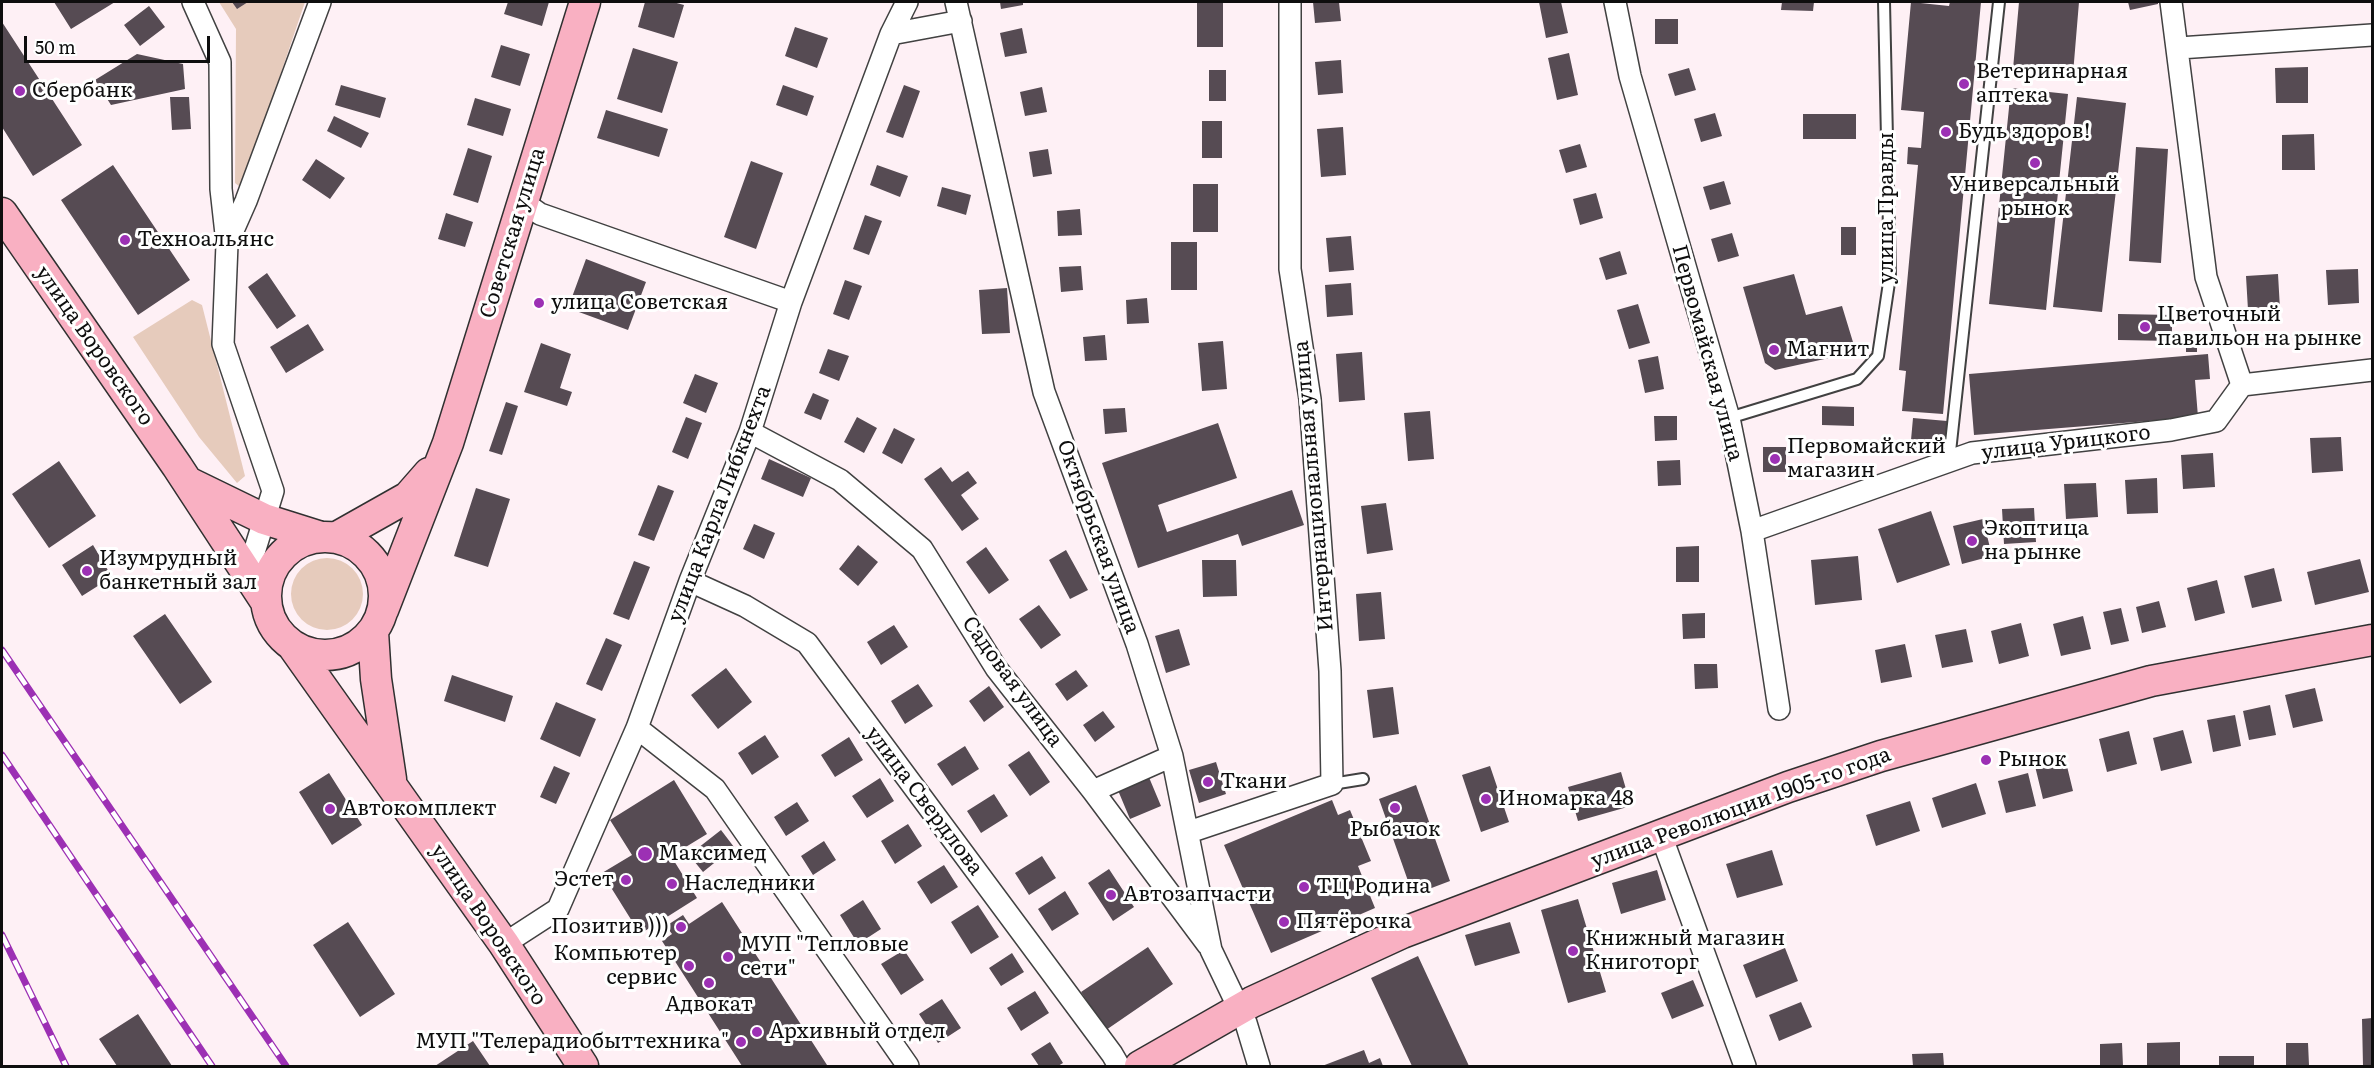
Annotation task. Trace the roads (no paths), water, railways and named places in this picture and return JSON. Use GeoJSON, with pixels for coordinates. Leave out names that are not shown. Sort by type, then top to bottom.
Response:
{"type":"FeatureCollection","features":[{"type":"Feature","properties":{"kind":"street"},"geometry":{"type":"LineString","coordinates":[[193,2],[220,63],[221,189],[227,244],[223,344],[273,491],[248,572]]}},
{"type":"Feature","properties":{"kind":"street"},"geometry":{"type":"LineString","coordinates":[[227,244],[246,201],[320,2]]}},
{"type":"Feature","properties":{"kind":"street","name":"Советская улица"},"geometry":{"type":"LineString","coordinates":[[378,621],[437,464],[448,443],[585,2]]}},
{"type":"Feature","properties":{"kind":"street","name":"улица Карла Либкнехта"},"geometry":{"type":"LineString","coordinates":[[504,944],[558,909],[638,728],[690,581],[750,432],[791,302],[891,34],[907,2]]}},
{"type":"Feature","properties":{"kind":"street","name":"Интернациональная улица"},"geometry":{"type":"LineString","coordinates":[[1290,2],[1290,269],[1310,399],[1330,671],[1332,784]]}},
{"type":"Feature","properties":{"kind":"street","name":"Первомайская улица"},"geometry":{"type":"LineString","coordinates":[[1615,2],[1630,76],[1729,418],[1752,531],[1779,709]]}},
{"type":"Feature","properties":{"kind":"street"},"geometry":{"type":"LineString","coordinates":[[2171,2],[2179,48],[2205,277],[2242,385],[2373,370]]}},
{"type":"Feature","properties":{"kind":"street"},"geometry":{"type":"LineString","coordinates":[[891,34],[958,11]]}},
{"type":"Feature","properties":{"kind":"street","name":"Октябрьская улица"},"geometry":{"type":"LineString","coordinates":[[958,11],[1044,392],[1137,644],[1172,756],[1211,950],[1240,1009],[1259,1066]]}},
{"type":"Feature","properties":{"kind":"street"},"geometry":{"type":"LineString","coordinates":[[2179,48],[2373,35]]}},
{"type":"Feature","properties":{"kind":"street"},"geometry":{"type":"LineString","coordinates":[[221,189],[229,207],[246,201]]}},
{"type":"Feature","properties":{"kind":"street"},"geometry":{"type":"LineString","coordinates":[[523,202],[540,214],[791,302]]}},
{"type":"Feature","properties":{"kind":"street","name":"улица Воровского"},"geometry":{"type":"LineString","coordinates":[[2,213],[248,572],[266,602]]}},
{"type":"Feature","properties":{"kind":"street","name":"улица Урицкого"},"geometry":{"type":"LineString","coordinates":[[1752,531],[1972,453],[2170,430],[2216,422],[2242,385]]}},
{"type":"Feature","properties":{"kind":"street","name":"Садовая улица"},"geometry":{"type":"LineString","coordinates":[[750,432],[840,480],[922,549],[996,668],[1093,790],[1211,950]]}},
{"type":"Feature","properties":{"kind":"street","name":"Советская улица"},"geometry":{"type":"LineString","coordinates":[[327,537],[408,497],[437,464]]}},
{"type":"Feature","properties":{"kind":"street","name":"улица Воровского"},"geometry":{"type":"LineString","coordinates":[[185,480],[264,519],[327,537]]}},
{"type":"Feature","properties":{"kind":"street"},"geometry":{"type":"LineString","coordinates":[[327,537],[366,552],[376,564],[382,578],[378,621],[360,645],[330,655],[316,655],[292,645],[274,626],[266,602],[266,586],[279,559],[296,544],[327,537]]}},
{"type":"Feature","properties":{"kind":"street","name":"улица Свердлова"},"geometry":{"type":"LineString","coordinates":[[690,581],[745,606],[807,643],[1112,1053],[1119,1066]]}},
{"type":"Feature","properties":{"kind":"street","name":"улица Воровского"},"geometry":{"type":"LineString","coordinates":[[378,621],[376,679],[392,785]]}},
{"type":"Feature","properties":{"kind":"street","name":"улица Революции 1905-го года"},"geometry":{"type":"LineString","coordinates":[[1140,1066],[1240,1009],[1402,933],[1788,787],[1881,756],[2151,681],[2373,640]]}},
{"type":"Feature","properties":{"kind":"street","name":"улица Воровского"},"geometry":{"type":"LineString","coordinates":[[292,645],[504,944],[582,1066]]}},
{"type":"Feature","properties":{"kind":"street"},"geometry":{"type":"LineString","coordinates":[[638,728],[715,789],[908,1066]]}},
{"type":"Feature","properties":{"kind":"street"},"geometry":{"type":"LineString","coordinates":[[1093,790],[1172,756]]}},
{"type":"Feature","properties":{"kind":"street"},"geometry":{"type":"LineString","coordinates":[[1189,832],[1332,784]]}},
{"type":"Feature","properties":{"kind":"street"},"geometry":{"type":"LineString","coordinates":[[1661,835],[1745,1066]]}},
{"type":"Feature","properties":{"kind":"lane","name":"улица Правды"},"geometry":{"type":"LineString","coordinates":[[1729,418],[1857,379],[1878,356],[1890,276],[1884,2]]}},
{"type":"Feature","properties":{"kind":"lane"},"geometry":{"type":"LineString","coordinates":[[1949,462],[1999,2]]}},
{"type":"Feature","properties":{"kind":"lane"},"geometry":{"type":"LineString","coordinates":[[1332,784],[1364,779]]}},
{"type":"Feature","properties":{"kind":"railway"},"geometry":{"type":"LineString","coordinates":[[2,650],[286,1066]]}},
{"type":"Feature","properties":{"kind":"railway"},"geometry":{"type":"LineString","coordinates":[[2,755],[212,1066]]}},
{"type":"Feature","properties":{"kind":"railway"},"geometry":{"type":"LineString","coordinates":[[2,935],[66,1066]]}},
{"type":"Feature","properties":{"kind":"place","name":"Ветеринарная аптека"},"geometry":{"type":"Point","coordinates":[1964,84]}},
{"type":"Feature","properties":{"kind":"place","name":"Сбербанк"},"geometry":{"type":"Point","coordinates":[20,91]}},
{"type":"Feature","properties":{"kind":"place","name":"Будь здоров!"},"geometry":{"type":"Point","coordinates":[1946,132]}},
{"type":"Feature","properties":{"kind":"place","name":"Универсальный рынок"},"geometry":{"type":"Point","coordinates":[2035,163]}},
{"type":"Feature","properties":{"kind":"place","name":"Техноальянс"},"geometry":{"type":"Point","coordinates":[125,240]}},
{"type":"Feature","properties":{"kind":"place","name":"улица Советская"},"geometry":{"type":"Point","coordinates":[539,303]}},
{"type":"Feature","properties":{"kind":"place","name":"Цветочный павильон на рынке"},"geometry":{"type":"Point","coordinates":[2145,327]}},
{"type":"Feature","properties":{"kind":"place","name":"Магнит"},"geometry":{"type":"Point","coordinates":[1774,350]}},
{"type":"Feature","properties":{"kind":"place","name":"Первомайский магазин"},"geometry":{"type":"Point","coordinates":[1775,459]}},
{"type":"Feature","properties":{"kind":"place","name":"Экоптица на рынке"},"geometry":{"type":"Point","coordinates":[1972,541]}},
{"type":"Feature","properties":{"kind":"place","name":"Изумрудный банкетный зал"},"geometry":{"type":"Point","coordinates":[87,571]}},
{"type":"Feature","properties":{"kind":"place","name":"Рынок"},"geometry":{"type":"Point","coordinates":[1986,760]}},
{"type":"Feature","properties":{"kind":"place","name":"Ткани"},"geometry":{"type":"Point","coordinates":[1208,782]}},
{"type":"Feature","properties":{"kind":"place","name":"Иномарка 48"},"geometry":{"type":"Point","coordinates":[1486,799]}},
{"type":"Feature","properties":{"kind":"place","name":"Рыбачок"},"geometry":{"type":"Point","coordinates":[1395,808]}},
{"type":"Feature","properties":{"kind":"place","name":"Автокомплект"},"geometry":{"type":"Point","coordinates":[330,809]}},
{"type":"Feature","properties":{"kind":"place","name":"Максимед"},"geometry":{"type":"Point","coordinates":[645,854]}},
{"type":"Feature","properties":{"kind":"place","name":"Эстет"},"geometry":{"type":"Point","coordinates":[626,880]}},
{"type":"Feature","properties":{"kind":"place","name":"Наследники"},"geometry":{"type":"Point","coordinates":[672,884]}},
{"type":"Feature","properties":{"kind":"place","name":"ТЦ Родина"},"geometry":{"type":"Point","coordinates":[1304,887]}},
{"type":"Feature","properties":{"kind":"place","name":"Автозапчасти"},"geometry":{"type":"Point","coordinates":[1111,895]}},
{"type":"Feature","properties":{"kind":"place","name":"Пятёрочка"},"geometry":{"type":"Point","coordinates":[1284,922]}},
{"type":"Feature","properties":{"kind":"place","name":"Позитив )))"},"geometry":{"type":"Point","coordinates":[681,927]}},
{"type":"Feature","properties":{"kind":"place","name":"Книжный магазин Книготорг"},"geometry":{"type":"Point","coordinates":[1573,951]}},
{"type":"Feature","properties":{"kind":"place","name":"МУП \"Тепловые сети\""},"geometry":{"type":"Point","coordinates":[728,957]}},
{"type":"Feature","properties":{"kind":"place","name":"Компьютер сервис"},"geometry":{"type":"Point","coordinates":[689,966]}},
{"type":"Feature","properties":{"kind":"place","name":"Адвокат"},"geometry":{"type":"Point","coordinates":[709,983]}},
{"type":"Feature","properties":{"kind":"place","name":"Архивный отдел"},"geometry":{"type":"Point","coordinates":[757,1032]}},
{"type":"Feature","properties":{"kind":"place","name":"МУП \"Телерадиобыттехника\""},"geometry":{"type":"Point","coordinates":[741,1042]}}]}
